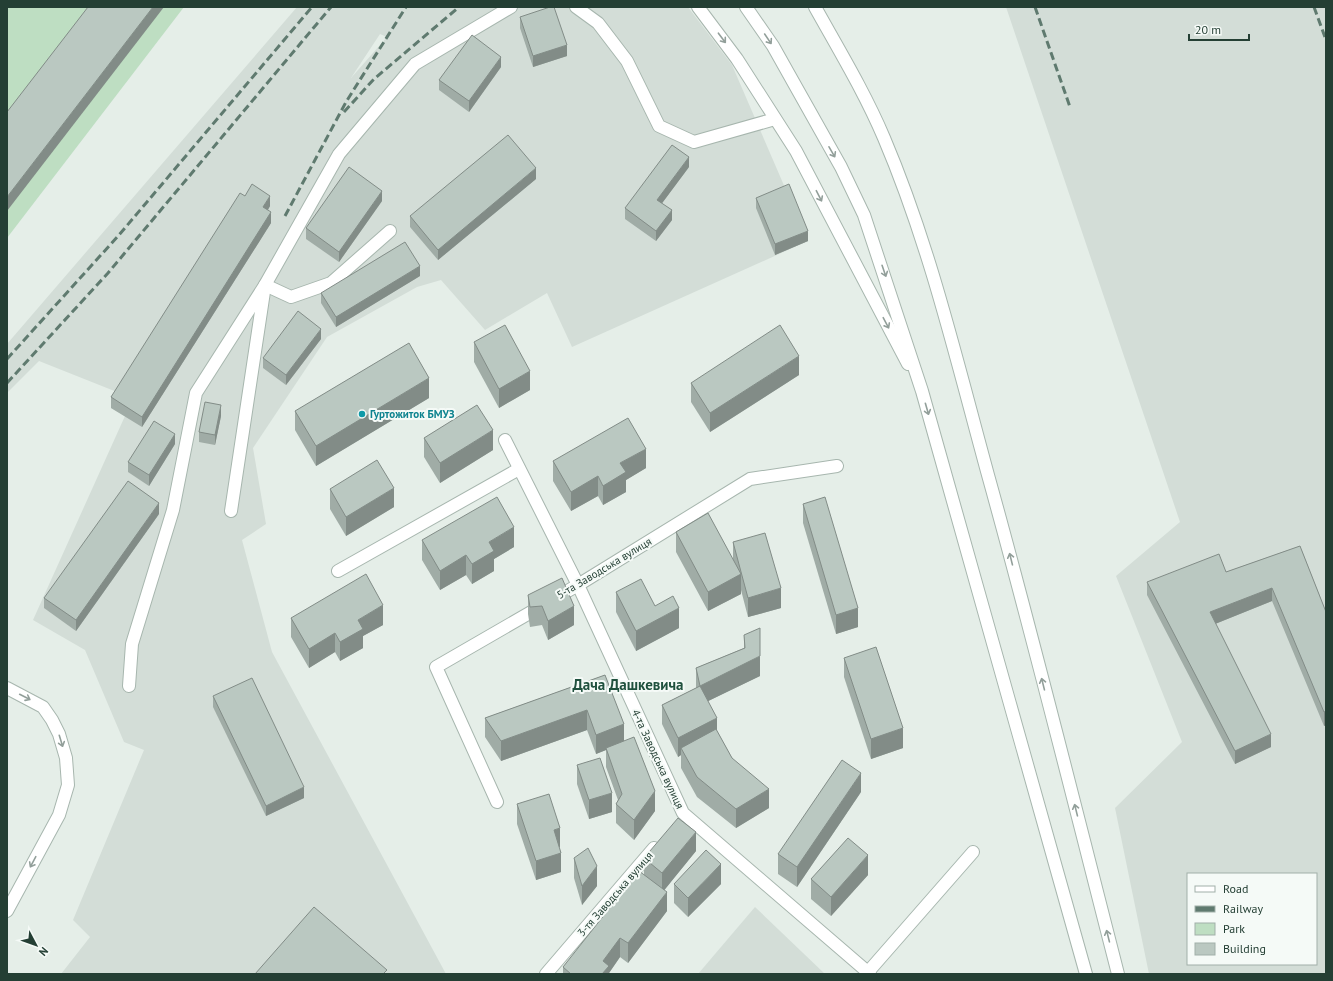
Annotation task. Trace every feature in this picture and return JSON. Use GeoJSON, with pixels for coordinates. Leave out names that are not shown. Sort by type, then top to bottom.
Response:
{"type":"FeatureCollection","features":[{"type":"Feature","properties":{"kind":"street"},"geometry":{"type":"LineString","coordinates":[[129,686],[132,644],[173,510],[196,393],[265,285],[340,154],[415,64],[511,7]]}},
{"type":"Feature","properties":{"kind":"street"},"geometry":{"type":"LineString","coordinates":[[576,7],[598,23],[626,61],[659,126],[694,142],[775,119]]}},
{"type":"Feature","properties":{"kind":"street"},"geometry":{"type":"LineString","coordinates":[[698,7],[737,58],[796,151],[922,392]]}},
{"type":"Feature","properties":{"kind":"street"},"geometry":{"type":"LineString","coordinates":[[746,7],[773,46],[841,167],[864,215],[922,392],[1086,974]]}},
{"type":"Feature","properties":{"kind":"street"},"geometry":{"type":"LineString","coordinates":[[815,7],[852,73],[884,137],[909,202],[936,283],[1005,534],[1118,974]]}},
{"type":"Feature","properties":{"kind":"street"},"geometry":{"type":"LineString","coordinates":[[265,285],[290,297],[331,283],[390,232]]}},
{"type":"Feature","properties":{"kind":"street"},"geometry":{"type":"LineString","coordinates":[[231,511],[265,285]]}},
{"type":"Feature","properties":{"kind":"street","name":"4-та Заводська вулиця"},"geometry":{"type":"LineString","coordinates":[[505,440],[578,585],[684,813],[869,973]]}},
{"type":"Feature","properties":{"kind":"street","name":"5-та Заводська вулиця"},"geometry":{"type":"LineString","coordinates":[[497,802],[436,667],[578,585],[750,479],[837,466]]}},
{"type":"Feature","properties":{"kind":"street"},"geometry":{"type":"LineString","coordinates":[[338,571],[519,469]]}},
{"type":"Feature","properties":{"kind":"street"},"geometry":{"type":"LineString","coordinates":[[7,688],[43,707],[59,734],[66,758],[68,785],[59,815],[7,911]]}},
{"type":"Feature","properties":{"kind":"street"},"geometry":{"type":"LineString","coordinates":[[673,825],[684,813]]}},
{"type":"Feature","properties":{"kind":"street","name":"3-тя Заводська вулиця"},"geometry":{"type":"LineString","coordinates":[[546,974],[663,837]]}},
{"type":"Feature","properties":{"kind":"street"},"geometry":{"type":"LineString","coordinates":[[869,973],[972,852]]}},
{"type":"Feature","properties":{"kind":"shaded area"},"geometry":{"type":"Polygon","coordinates":[[[297,7],[688,7],[732,65],[808,241],[572,347],[547,293],[485,330],[441,280],[417,287],[327,337],[253,448],[266,524],[242,540],[272,652],[446,974],[61,974],[90,937],[73,920],[144,750],[124,742],[85,650],[33,620],[125,416],[111,408],[122,394],[39,361],[7,393],[7,344],[297,7]],[[380,34],[351,78],[387,37],[380,34]]]}},
{"type":"Feature","properties":{"kind":"shaded area"},"geometry":{"type":"Polygon","coordinates":[[[1006,7],[1326,7],[1326,974],[1149,974],[1115,808],[1182,742],[1116,576],[1180,522],[1006,7]]]}},
{"type":"Feature","properties":{"kind":"shaded area"},"geometry":{"type":"Polygon","coordinates":[[[755,907],[825,974],[698,974],[755,907]]]}},
{"type":"Feature","properties":{"kind":"green space"},"geometry":{"type":"Polygon","coordinates":[[[7,7],[184,7],[7,238],[7,7]]]}},
{"type":"Feature","properties":{"kind":"building"},"geometry":{"type":"Polygon","coordinates":[[[88,7],[153,7],[7,197],[7,112],[88,7]]]}},
{"type":"Feature","properties":{"kind":"building"},"geometry":{"type":"Polygon","coordinates":[[[554,7],[567,45],[533,56],[520,17],[554,7]]]}},
{"type":"Feature","properties":{"kind":"building"},"geometry":{"type":"Polygon","coordinates":[[[472,35],[501,57],[469,101],[439,80],[472,35]]]}},
{"type":"Feature","properties":{"kind":"building"},"geometry":{"type":"Polygon","coordinates":[[[508,135],[536,168],[438,250],[410,216],[508,135]]]}},
{"type":"Feature","properties":{"kind":"building"},"geometry":{"type":"Polygon","coordinates":[[[672,145],[689,157],[657,200],[672,210],[656,231],[625,208],[672,145]]]}},
{"type":"Feature","properties":{"kind":"building"},"geometry":{"type":"Polygon","coordinates":[[[349,167],[382,191],[339,252],[306,228],[349,167]]]}},
{"type":"Feature","properties":{"kind":"building"},"geometry":{"type":"Polygon","coordinates":[[[252,184],[270,196],[263,207],[271,212],[142,417],[111,397],[240,193],[245,196],[252,184]]]}},
{"type":"Feature","properties":{"kind":"building"},"geometry":{"type":"Polygon","coordinates":[[[789,184],[808,231],[775,244],[756,198],[789,184]]]}},
{"type":"Feature","properties":{"kind":"building"},"geometry":{"type":"Polygon","coordinates":[[[405,242],[420,266],[336,317],[321,293],[405,242]]]}},
{"type":"Feature","properties":{"kind":"building"},"geometry":{"type":"Polygon","coordinates":[[[298,311],[321,329],[286,375],[263,358],[298,311]]]}},
{"type":"Feature","properties":{"kind":"building"},"geometry":{"type":"Polygon","coordinates":[[[505,325],[530,371],[499,389],[474,342],[505,325]]]}},
{"type":"Feature","properties":{"kind":"building"},"geometry":{"type":"Polygon","coordinates":[[[780,325],[799,356],[710,413],[691,383],[780,325]]]}},
{"type":"Feature","properties":{"kind":"building"},"geometry":{"type":"Polygon","coordinates":[[[409,343],[429,378],[316,446],[295,411],[409,343]]]}},
{"type":"Feature","properties":{"kind":"building"},"geometry":{"type":"Polygon","coordinates":[[[205,402],[221,405],[215,435],[199,432],[205,402]]]}},
{"type":"Feature","properties":{"kind":"building"},"geometry":{"type":"Polygon","coordinates":[[[477,405],[493,430],[440,463],[424,438],[477,405]]]}},
{"type":"Feature","properties":{"kind":"building"},"geometry":{"type":"Polygon","coordinates":[[[628,418],[646,449],[620,463],[626,472],[603,486],[598,476],[571,492],[553,461],[628,418]]]}},
{"type":"Feature","properties":{"kind":"building"},"geometry":{"type":"Polygon","coordinates":[[[154,421],[175,434],[149,475],[128,462],[154,421]]]}},
{"type":"Feature","properties":{"kind":"building"},"geometry":{"type":"Polygon","coordinates":[[[377,460],[394,488],[346,517],[330,489],[377,460]]]}},
{"type":"Feature","properties":{"kind":"building"},"geometry":{"type":"Polygon","coordinates":[[[128,481],[159,503],[76,620],[44,598],[128,481]]]}},
{"type":"Feature","properties":{"kind":"building"},"geometry":{"type":"Polygon","coordinates":[[[497,497],[514,527],[489,542],[494,551],[472,564],[466,555],[440,571],[422,540],[497,497]]]}},
{"type":"Feature","properties":{"kind":"building"},"geometry":{"type":"Polygon","coordinates":[[[825,497],[858,608],[836,615],[803,504],[825,497]]]}},
{"type":"Feature","properties":{"kind":"building"},"geometry":{"type":"Polygon","coordinates":[[[708,513],[741,574],[708,592],[676,532],[708,513]]]}},
{"type":"Feature","properties":{"kind":"building"},"geometry":{"type":"Polygon","coordinates":[[[765,533],[781,588],[748,598],[733,542],[765,533]]]}},
{"type":"Feature","properties":{"kind":"building"},"geometry":{"type":"Polygon","coordinates":[[[1300,546],[1326,612],[1326,711],[1324,712],[1272,588],[1210,612],[1271,734],[1235,751],[1147,582],[1219,554],[1226,572],[1300,546]]]}},
{"type":"Feature","properties":{"kind":"building"},"geometry":{"type":"Polygon","coordinates":[[[366,574],[383,605],[358,620],[363,629],[340,642],[335,633],[309,649],[291,618],[366,574]]]}},
{"type":"Feature","properties":{"kind":"building"},"geometry":{"type":"Polygon","coordinates":[[[562,578],[574,606],[548,621],[542,606],[530,607],[528,595],[562,578]]]}},
{"type":"Feature","properties":{"kind":"building"},"geometry":{"type":"Polygon","coordinates":[[[641,579],[655,606],[673,596],[679,608],[636,631],[616,592],[641,579]]]}},
{"type":"Feature","properties":{"kind":"building"},"geometry":{"type":"Polygon","coordinates":[[[760,628],[760,656],[700,686],[696,668],[745,648],[744,635],[760,628]]]}},
{"type":"Feature","properties":{"kind":"building"},"geometry":{"type":"Polygon","coordinates":[[[876,647],[903,728],[871,739],[844,658],[876,647]]]}},
{"type":"Feature","properties":{"kind":"building"},"geometry":{"type":"Polygon","coordinates":[[[605,675],[624,724],[596,735],[587,710],[501,741],[485,718],[605,675]]]}},
{"type":"Feature","properties":{"kind":"building"},"geometry":{"type":"Polygon","coordinates":[[[252,678],[304,787],[266,806],[213,696],[252,678]]]}},
{"type":"Feature","properties":{"kind":"building"},"geometry":{"type":"Polygon","coordinates":[[[700,686],[717,718],[678,738],[662,705],[700,686]]]}},
{"type":"Feature","properties":{"kind":"building"},"geometry":{"type":"Polygon","coordinates":[[[716,729],[732,758],[769,789],[736,809],[697,777],[681,748],[716,729]]]}},
{"type":"Feature","properties":{"kind":"building"},"geometry":{"type":"Polygon","coordinates":[[[634,737],[655,791],[634,820],[616,804],[622,794],[606,748],[634,737]]]}},
{"type":"Feature","properties":{"kind":"building"},"geometry":{"type":"Polygon","coordinates":[[[600,758],[612,793],[589,800],[577,765],[600,758]]]}},
{"type":"Feature","properties":{"kind":"building"},"geometry":{"type":"Polygon","coordinates":[[[842,760],[861,773],[797,867],[778,854],[842,760]]]}},
{"type":"Feature","properties":{"kind":"building"},"geometry":{"type":"Polygon","coordinates":[[[549,794],[560,828],[554,830],[561,853],[536,861],[517,804],[549,794]]]}},
{"type":"Feature","properties":{"kind":"building"},"geometry":{"type":"Polygon","coordinates":[[[678,818],[696,832],[662,873],[644,858],[678,818]]]}},
{"type":"Feature","properties":{"kind":"building"},"geometry":{"type":"Polygon","coordinates":[[[848,838],[868,855],[831,897],[811,879],[848,838]]]}},
{"type":"Feature","properties":{"kind":"building"},"geometry":{"type":"Polygon","coordinates":[[[588,848],[597,866],[582,886],[574,858],[588,848]]]}},
{"type":"Feature","properties":{"kind":"building"},"geometry":{"type":"Polygon","coordinates":[[[706,850],[721,864],[688,898],[674,884],[706,850]]]}},
{"type":"Feature","properties":{"kind":"building"},"geometry":{"type":"Polygon","coordinates":[[[639,871],[667,892],[628,943],[620,938],[603,961],[609,966],[602,974],[571,974],[563,967],[639,871]]]}},
{"type":"Feature","properties":{"kind":"building"},"geometry":{"type":"Polygon","coordinates":[[[314,907],[387,970],[383,974],[255,974],[314,907]]]}},
{"type":"Feature","properties":{"kind":"railway"},"geometry":{"type":"LineString","coordinates":[[7,359],[119,235],[312,7]]}},
{"type":"Feature","properties":{"kind":"railway"},"geometry":{"type":"LineString","coordinates":[[7,383],[108,273],[331,7]]}},
{"type":"Feature","properties":{"kind":"railway"},"geometry":{"type":"LineString","coordinates":[[285,216],[346,102],[406,7]]}},
{"type":"Feature","properties":{"kind":"railway"},"geometry":{"type":"LineString","coordinates":[[344,112],[374,79],[459,7]]}},
{"type":"Feature","properties":{"kind":"railway"},"geometry":{"type":"LineString","coordinates":[[1035,7],[1070,107]]}},
{"type":"Feature","properties":{"kind":"railway"},"geometry":{"type":"LineString","coordinates":[[1314,7],[1326,40]]}},
{"type":"Feature","properties":{"kind":"place","name":"Гуртожиток БМУЗ"},"geometry":{"type":"Point","coordinates":[362,414]}},
{"type":"Feature","properties":{"kind":"district","name":"Дача Дашкевича"},"geometry":{"type":"Point","coordinates":[628,684]}}]}
